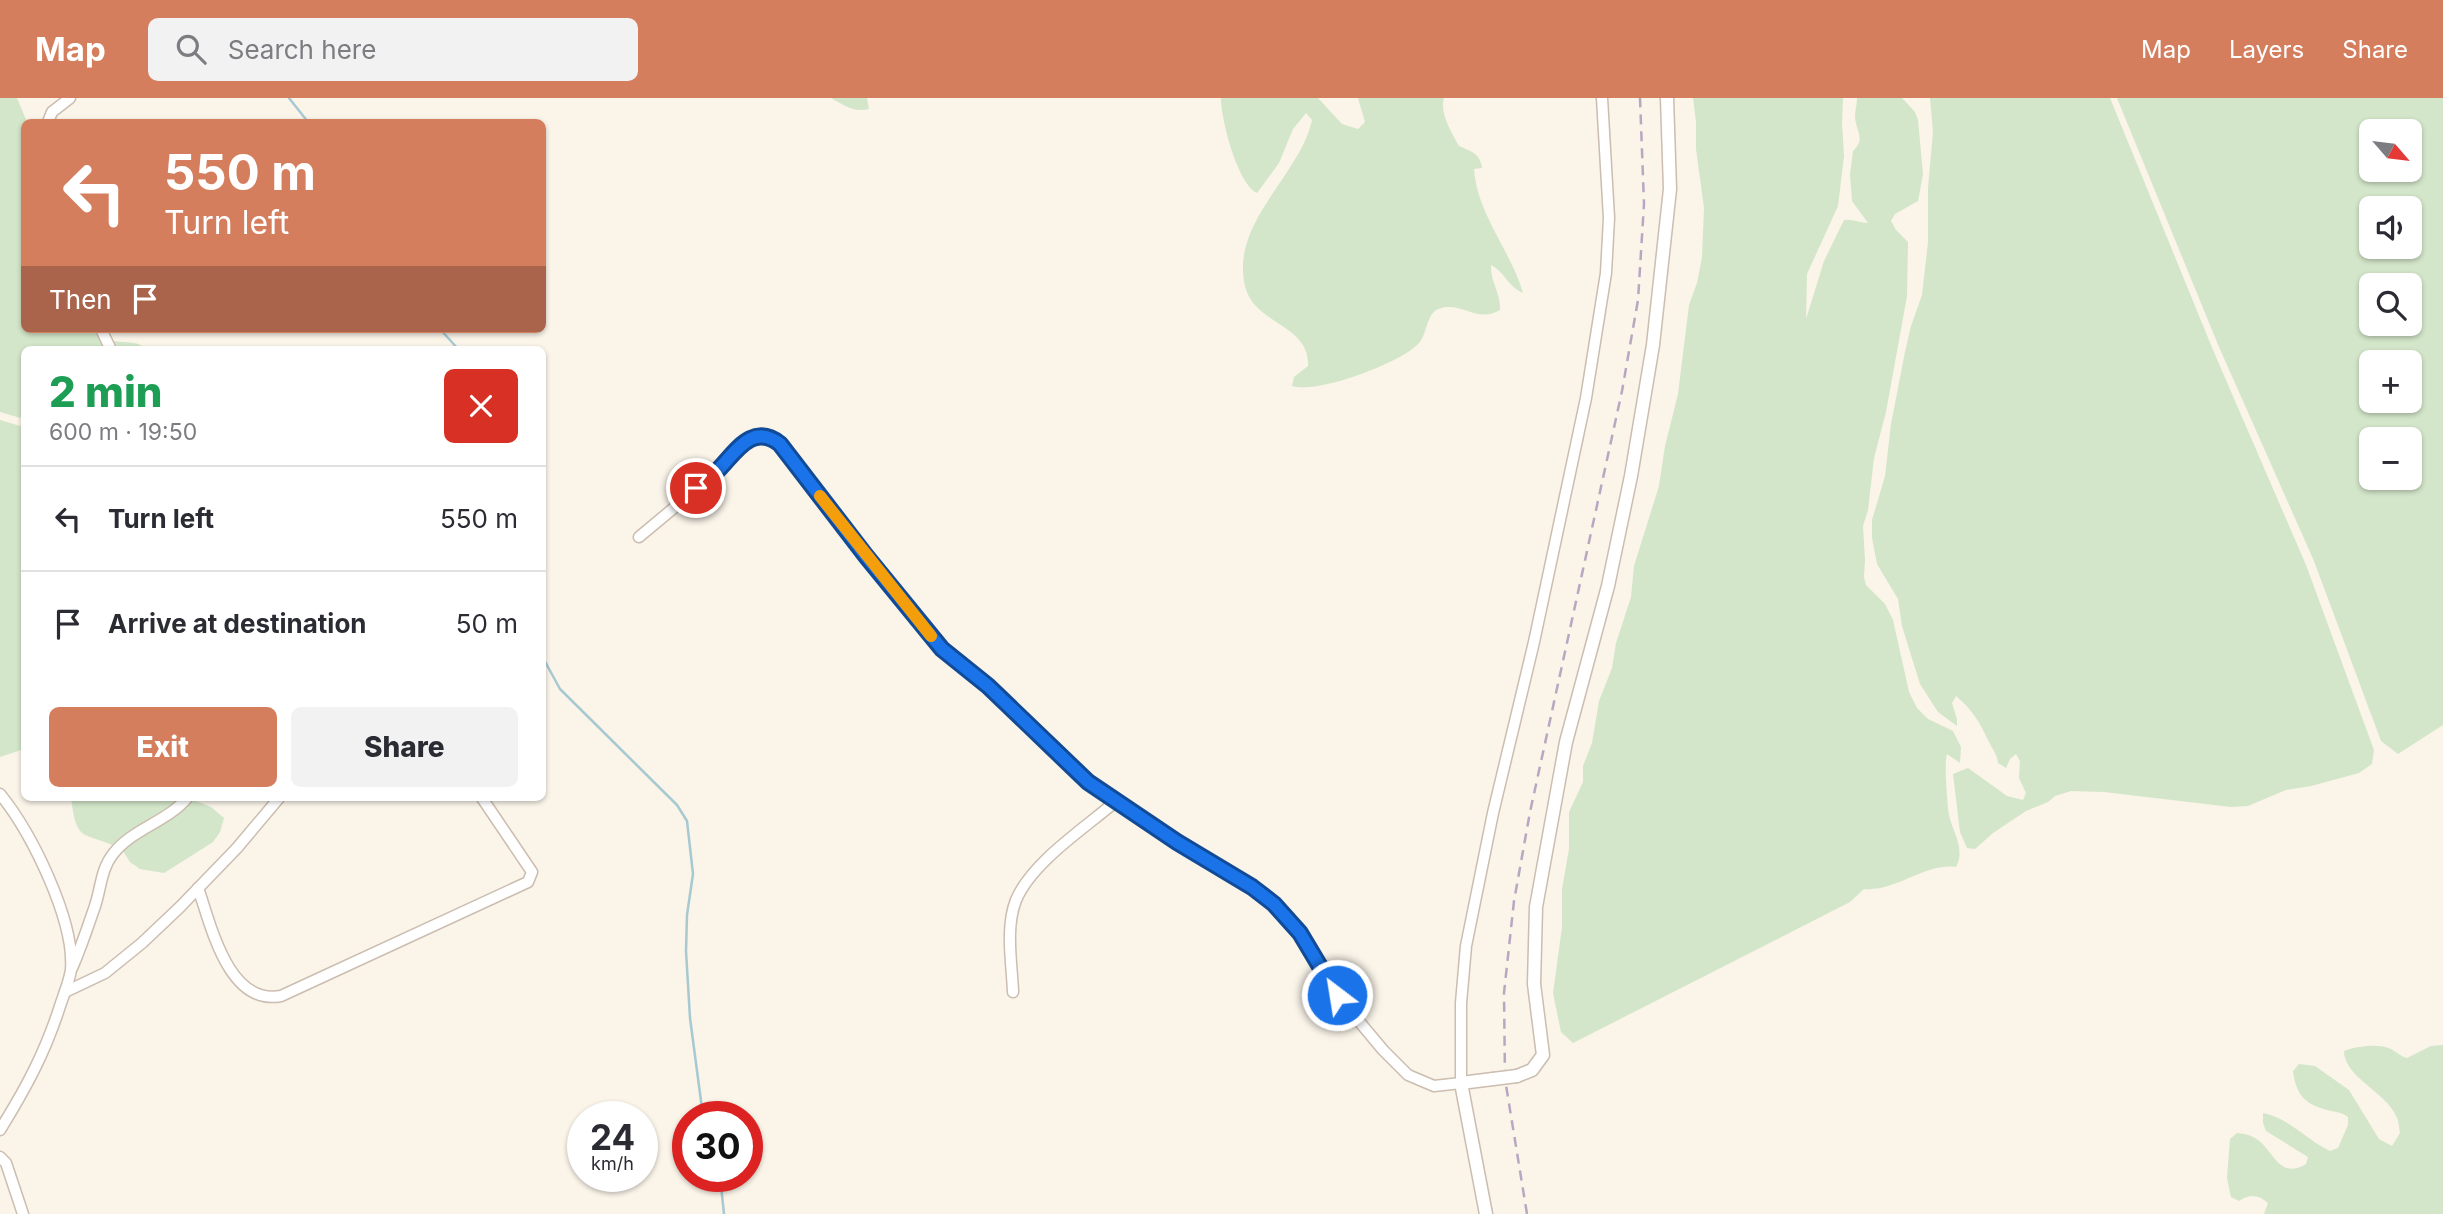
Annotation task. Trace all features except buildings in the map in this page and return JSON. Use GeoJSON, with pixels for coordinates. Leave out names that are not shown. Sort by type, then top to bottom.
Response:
{"type":"FeatureCollection","features":[{"type":"Feature","properties":{"kind":"street"},"geometry":{"type":"LineString","coordinates":[[49,119],[52,112],[70,98]]}},
{"type":"Feature","properties":{"kind":"street"},"geometry":{"type":"LineString","coordinates":[[1486,1214],[1461,1083],[1461,1003],[1466,946],[1493,813],[1534,642],[1597,338],[1606,273],[1609,218],[1602,98]]}},
{"type":"Feature","properties":{"kind":"street"},"geometry":{"type":"LineString","coordinates":[[639,537],[717,472],[743,443],[761,437],[774,439],[942,649],[988,686],[1078,773],[1115,802],[1252,887],[1274,904],[1300,933],[1337,995],[1383,1051],[1409,1076],[1434,1086],[1517,1076],[1532,1070],[1543,1055],[1534,984],[1536,907],[1566,741],[1608,586],[1629,489],[1653,345],[1670,189],[1668,98]]}},
{"type":"Feature","properties":{"kind":"street"},"geometry":{"type":"LineString","coordinates":[[0,794],[12,809],[57,898],[69,946],[71,970]]}},
{"type":"Feature","properties":{"kind":"street"},"geometry":{"type":"LineString","coordinates":[[0,1130],[28,1086],[49,1040],[105,867],[112,855],[184,801]]}},
{"type":"Feature","properties":{"kind":"street"},"geometry":{"type":"LineString","coordinates":[[65,992],[114,967],[142,943],[237,848],[276,801]]}},
{"type":"Feature","properties":{"kind":"street"},"geometry":{"type":"LineString","coordinates":[[198,888],[213,931],[235,978],[247,989],[265,997],[281,996],[528,882],[532,872],[484,801]]}},
{"type":"Feature","properties":{"kind":"street"},"geometry":{"type":"LineString","coordinates":[[1013,992],[1011,923],[1016,901],[1045,862],[1115,802]]}},
{"type":"Feature","properties":{"kind":"street"},"geometry":{"type":"LineString","coordinates":[[0,1157],[6,1163],[23,1214]]}},
{"type":"Feature","properties":{"kind":"green space"},"geometry":{"type":"Polygon","coordinates":[[[0,98],[17,98],[26,119],[21,119],[21,333],[107,333],[110,340],[141,346],[21,346],[21,418],[0,412],[0,98]]]}},
{"type":"Feature","properties":{"kind":"green space"},"geometry":{"type":"Polygon","coordinates":[[[831,98],[867,98],[869,109],[854,109],[831,98]]]}},
{"type":"Feature","properties":{"kind":"green space"},"geometry":{"type":"Polygon","coordinates":[[[1221,98],[1318,98],[1342,124],[1358,129],[1365,122],[1358,98],[1444,98],[1443,110],[1459,146],[1479,159],[1482,168],[1474,169],[1476,186],[1523,293],[1491,265],[1500,310],[1484,314],[1454,307],[1438,309],[1431,316],[1421,341],[1393,361],[1338,382],[1320,386],[1292,386],[1294,377],[1308,366],[1306,352],[1300,341],[1250,299],[1245,286],[1243,263],[1247,241],[1256,220],[1294,161],[1312,120],[1306,113],[1293,129],[1279,163],[1257,193],[1243,177],[1237,164],[1227,135],[1221,98]]]}},
{"type":"Feature","properties":{"kind":"green space"},"geometry":{"type":"Polygon","coordinates":[[[1693,98],[1843,98],[1844,156],[1838,206],[1807,274],[1806,319],[1824,261],[1844,220],[1868,223],[1852,201],[1850,174],[1853,151],[1860,138],[1855,117],[1857,98],[1902,98],[1915,112],[1918,120],[1923,174],[1918,201],[1895,214],[1891,221],[1908,242],[1907,296],[1863,526],[1864,577],[1866,585],[1885,604],[1893,620],[1909,692],[1917,708],[1928,719],[1953,731],[1961,747],[1960,763],[1947,754],[1946,765],[1948,808],[1959,845],[1959,860],[1956,867],[1933,869],[1887,886],[1864,889],[1850,902],[1573,1043],[1561,1032],[1553,993],[1562,927],[1562,889],[1569,849],[1569,812],[1583,782],[1583,766],[1592,743],[1599,701],[1612,668],[1616,643],[1631,597],[1634,566],[1659,486],[1665,446],[1678,394],[1689,305],[1702,257],[1704,208],[1693,98]]]}},
{"type":"Feature","properties":{"kind":"green space"},"geometry":{"type":"Polygon","coordinates":[[[1930,98],[2110,98],[2213,350],[2306,565],[2374,750],[2372,764],[2359,773],[2286,790],[2248,806],[2231,807],[2104,792],[2071,791],[2026,811],[1975,849],[1967,848],[1960,832],[1953,774],[1968,768],[2007,796],[2023,800],[2026,793],[2019,778],[2020,761],[2016,754],[2006,768],[1998,763],[1979,723],[1956,696],[1952,703],[1957,726],[1938,712],[1920,684],[1902,626],[1898,599],[1877,564],[1872,538],[1872,520],[1885,476],[1891,424],[1905,352],[1922,295],[1928,242],[1928,188],[1933,132],[1930,98]]]}},
{"type":"Feature","properties":{"kind":"green space"},"geometry":{"type":"Polygon","coordinates":[[[2117,98],[2443,98],[2443,725],[2398,754],[2381,741],[2314,561],[2219,347],[2117,98]]]}},
{"type":"Feature","properties":{"kind":"green space"},"geometry":{"type":"Polygon","coordinates":[[[0,420],[21,426],[21,750],[0,757],[0,420]]]}},
{"type":"Feature","properties":{"kind":"green space"},"geometry":{"type":"Polygon","coordinates":[[[71,801],[196,801],[211,807],[224,818],[220,832],[213,842],[164,873],[140,869],[130,862],[123,851],[84,834],[79,830],[71,801]]]}},
{"type":"Feature","properties":{"kind":"green space"},"geometry":{"type":"Polygon","coordinates":[[[2443,1045],[2443,1214],[2264,1214],[2268,1203],[2261,1198],[2250,1196],[2239,1201],[2231,1197],[2227,1178],[2230,1139],[2237,1133],[2256,1138],[2284,1167],[2290,1169],[2306,1164],[2308,1157],[2266,1131],[2263,1113],[2290,1124],[2330,1151],[2338,1148],[2348,1125],[2348,1117],[2312,1105],[2302,1097],[2293,1071],[2299,1064],[2315,1066],[2349,1090],[2379,1139],[2392,1146],[2400,1133],[2397,1118],[2384,1099],[2351,1069],[2344,1051],[2380,1046],[2407,1058],[2431,1046],[2443,1045]]]}},
{"type":"Feature","properties":{"kind":"waterway"},"geometry":{"type":"LineString","coordinates":[[289,98],[306,119]]}},
{"type":"Feature","properties":{"kind":"waterway"},"geometry":{"type":"LineString","coordinates":[[444,333],[455,346]]}},
{"type":"Feature","properties":{"kind":"waterway"},"geometry":{"type":"LineString","coordinates":[[546,663],[560,689],[677,805],[687,821],[693,874],[687,915],[686,951],[690,1018],[701,1101]]}},
{"type":"Feature","properties":{"kind":"waterway"},"geometry":{"type":"LineString","coordinates":[[722,1192],[724,1214]]}},
{"type":"Feature","properties":{"kind":"railway"},"geometry":{"type":"LineString","coordinates":[[1527,1214],[1505,1079],[1504,993],[1514,901],[1530,812],[1622,391],[1638,300],[1644,204],[1640,98]]}},
{"type":"Feature","properties":{"kind":"slow traffic"},"geometry":{"type":"LineString","coordinates":[[820,496],[931,636]]}},
{"type":"Feature","properties":{"kind":"route"},"geometry":{"type":"LineString","coordinates":[[696,488],[717,472],[743,443],[761,437],[774,439],[942,649],[988,686],[1088,782],[1177,842],[1252,887],[1274,904],[1300,933],[1337,995]]}}]}
